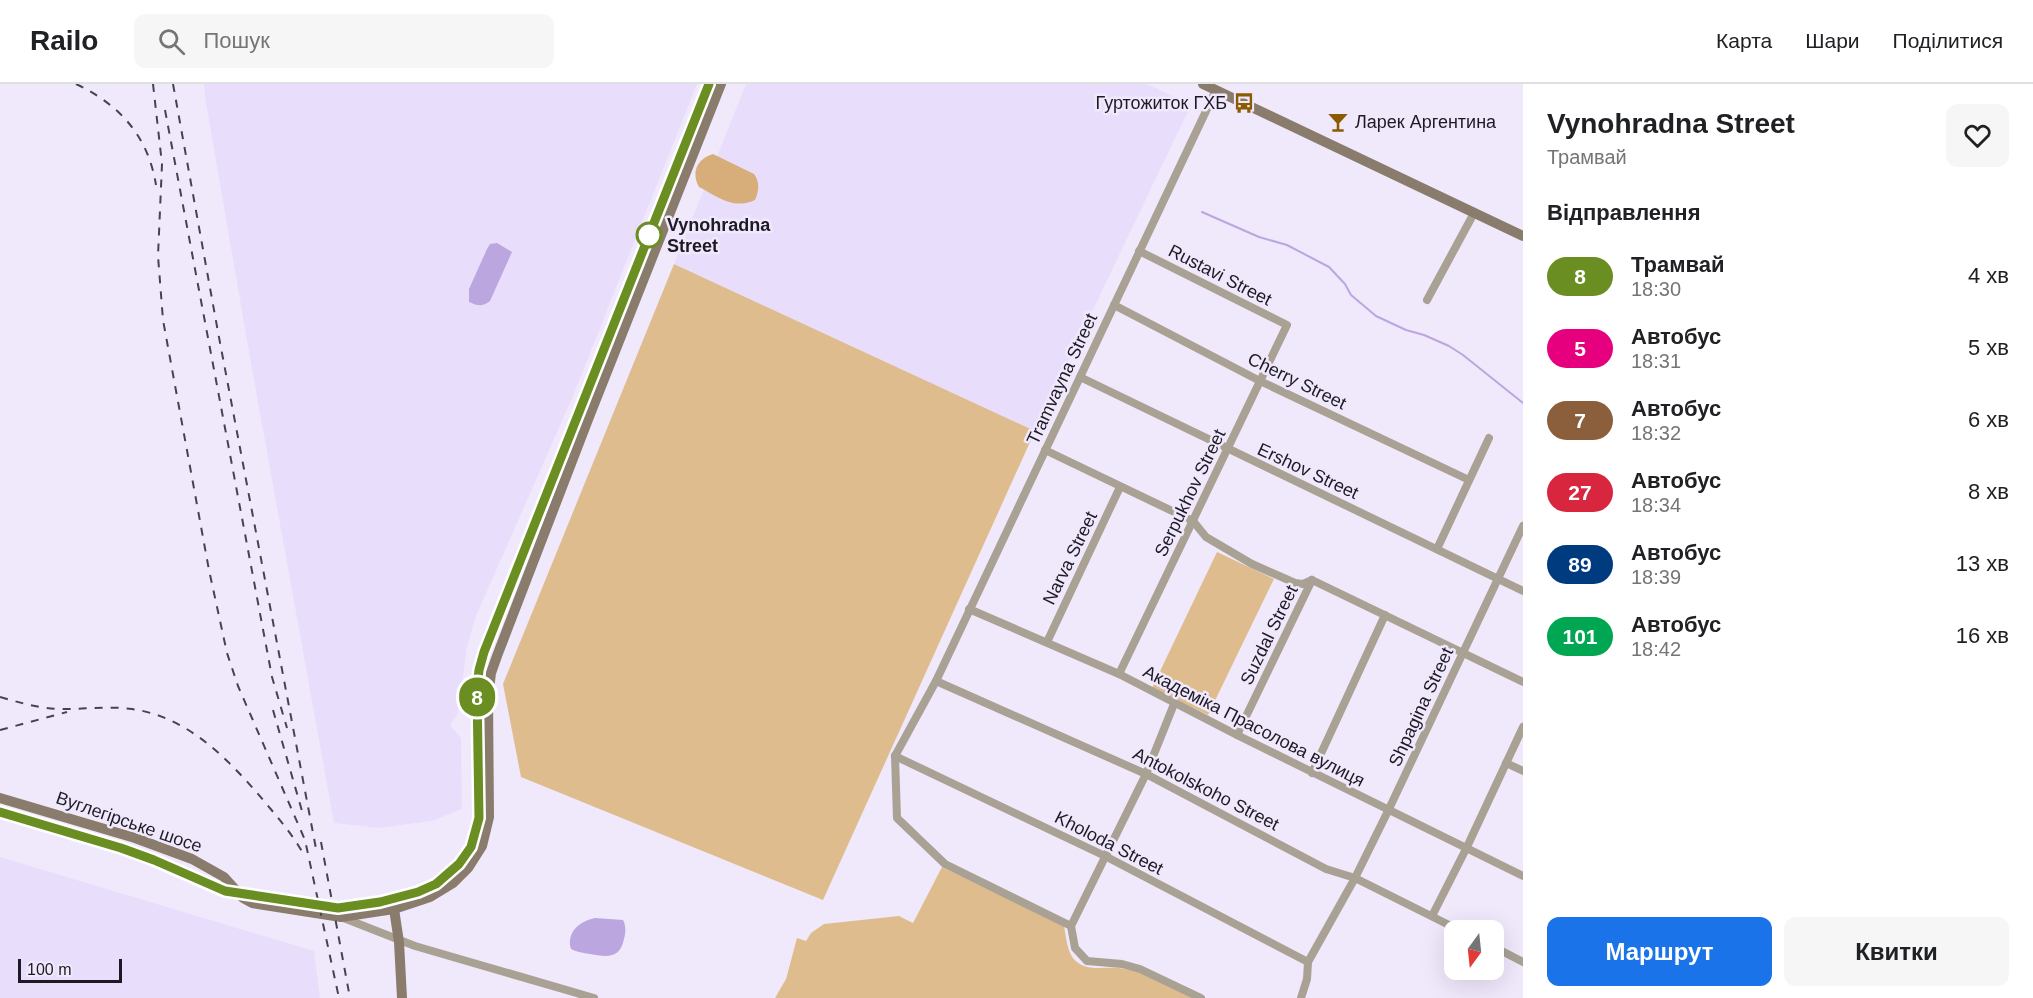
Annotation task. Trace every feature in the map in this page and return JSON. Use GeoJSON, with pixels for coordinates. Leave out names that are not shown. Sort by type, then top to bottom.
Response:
{"type":"FeatureCollection","features":[{"type":"Feature","properties":{"kind":"street","name":"Вуглегірське шосе"},"geometry":{"type":"LineString","coordinates":[[0,798],[135,838],[192,859],[224,877],[243,898],[252,903],[341,917],[394,909],[430,897],[453,883],[468,868],[486,836],[489,817],[487,714],[491,673],[593,406],[721,84]]}},
{"type":"Feature","properties":{"kind":"street"},"geometry":{"type":"LineString","coordinates":[[1203,84],[1219,87],[1523,236]]}},
{"type":"Feature","properties":{"kind":"street","name":"Tramvayna Street"},"geometry":{"type":"LineString","coordinates":[[895,756],[936,681],[1219,87]]}},
{"type":"Feature","properties":{"kind":"street"},"geometry":{"type":"LineString","coordinates":[[1427,300],[1474,213]]}},
{"type":"Feature","properties":{"kind":"street","name":"Rustavi Street"},"geometry":{"type":"LineString","coordinates":[[1139,251],[1287,325]]}},
{"type":"Feature","properties":{"kind":"street","name":"Cherry Street"},"geometry":{"type":"LineString","coordinates":[[1114,305],[1260,381],[1469,480]]}},
{"type":"Feature","properties":{"kind":"street","name":"Serpukhov Street"},"geometry":{"type":"LineString","coordinates":[[1119,674],[1287,325]]}},
{"type":"Feature","properties":{"kind":"street","name":"Ershov Street"},"geometry":{"type":"LineString","coordinates":[[1080,377],[1523,591]]}},
{"type":"Feature","properties":{"kind":"street"},"geometry":{"type":"LineString","coordinates":[[1437,549],[1489,438]]}},
{"type":"Feature","properties":{"kind":"street"},"geometry":{"type":"LineString","coordinates":[[1045,450],[1193,521],[1206,537],[1252,564],[1295,583],[1303,584],[1312,580],[1523,682]]}},
{"type":"Feature","properties":{"kind":"street","name":"Narva Street"},"geometry":{"type":"LineString","coordinates":[[1047,642],[1120,487]]}},
{"type":"Feature","properties":{"kind":"street","name":"Shpagina Street"},"geometry":{"type":"LineString","coordinates":[[1301,998],[1307,979],[1308,962],[1355,878],[1523,526]]}},
{"type":"Feature","properties":{"kind":"street","name":"Suzdal Street"},"geometry":{"type":"LineString","coordinates":[[1237,735],[1312,580]]}},
{"type":"Feature","properties":{"kind":"street","name":"Академіка Прасолова вулиця"},"geometry":{"type":"LineString","coordinates":[[969,609],[1119,674],[1174,704],[1523,876]]}},
{"type":"Feature","properties":{"kind":"street"},"geometry":{"type":"LineString","coordinates":[[1312,773],[1385,615]]}},
{"type":"Feature","properties":{"kind":"street","name":"Antokolskoho Street"},"geometry":{"type":"LineString","coordinates":[[936,681],[1146,774],[1326,869],[1355,878],[1444,922]]}},
{"type":"Feature","properties":{"kind":"street"},"geometry":{"type":"LineString","coordinates":[[1174,704],[1146,774],[1071,926],[1075,948],[1087,961],[1122,964],[1140,969],[1201,998]]}},
{"type":"Feature","properties":{"kind":"street"},"geometry":{"type":"LineString","coordinates":[[1432,916],[1523,727]]}},
{"type":"Feature","properties":{"kind":"street"},"geometry":{"type":"LineString","coordinates":[[895,756],[897,818],[945,864],[1071,926]]}},
{"type":"Feature","properties":{"kind":"street","name":"Kholoda Street"},"geometry":{"type":"LineString","coordinates":[[895,756],[1106,856],[1308,962]]}},
{"type":"Feature","properties":{"kind":"street"},"geometry":{"type":"LineString","coordinates":[[1506,763],[1523,771]]}},
{"type":"Feature","properties":{"kind":"street"},"geometry":{"type":"LineString","coordinates":[[394,909],[399,940],[402,998]]}},
{"type":"Feature","properties":{"kind":"street"},"geometry":{"type":"LineString","coordinates":[[341,917],[399,940],[594,998]]}},
{"type":"Feature","properties":{"kind":"street"},"geometry":{"type":"LineString","coordinates":[[1504,952],[1523,962]]}},
{"type":"Feature","properties":{"kind":"shaded area"},"geometry":{"type":"Polygon","coordinates":[[[204,84],[697,84],[573,396],[476,616],[467,647],[458,713],[450,725],[461,738],[462,809],[432,821],[378,828],[334,823],[250,358],[204,84]]]}},
{"type":"Feature","properties":{"kind":"shaded area"},"geometry":{"type":"Polygon","coordinates":[[[746,84],[1147,84],[1191,105],[1035,431],[674,264],[746,84]]]}},
{"type":"Feature","properties":{"kind":"shaded area"},"geometry":{"type":"Polygon","coordinates":[[[713,154],[754,174],[758,187],[755,200],[740,204],[733,203],[699,187],[696,176],[697,167],[703,159],[713,154]]]}},
{"type":"Feature","properties":{"kind":"shaded area"},"geometry":{"type":"Polygon","coordinates":[[[497,243],[512,252],[490,301],[480,305],[469,302],[469,289],[487,249],[490,244],[497,243]]]}},
{"type":"Feature","properties":{"kind":"shaded area"},"geometry":{"type":"Polygon","coordinates":[[[674,264],[1035,431],[823,900],[521,777],[503,684],[674,264]]]}},
{"type":"Feature","properties":{"kind":"shaded area"},"geometry":{"type":"Polygon","coordinates":[[[1217,552],[1274,579],[1208,715],[1152,688],[1217,552]]]}},
{"type":"Feature","properties":{"kind":"shaded area"},"geometry":{"type":"Polygon","coordinates":[[[0,857],[314,951],[320,998],[0,998],[0,857]]]}},
{"type":"Feature","properties":{"kind":"shaded area"},"geometry":{"type":"Polygon","coordinates":[[[942,867],[1064,926],[1071,955],[1082,965],[1094,968],[1128,969],[1197,998],[775,998],[786,979],[797,938],[806,941],[811,933],[824,924],[899,916],[913,923],[942,867]]]}},
{"type":"Feature","properties":{"kind":"shaded area"},"geometry":{"type":"Polygon","coordinates":[[[595,918],[623,920],[625,936],[622,946],[616,953],[602,956],[571,949],[572,933],[579,925],[595,918]]]}},
{"type":"Feature","properties":{"kind":"waterway"},"geometry":{"type":"LineString","coordinates":[[1202,212],[1259,237],[1287,245],[1329,267],[1345,284],[1351,295],[1376,316],[1449,346],[1523,403]]}},
{"type":"Feature","properties":{"kind":"tram line"},"geometry":{"type":"LineString","coordinates":[[0,812],[121,848],[225,891],[338,908],[380,902],[418,892],[436,884],[459,864],[471,847],[479,818],[477,690],[484,652],[709,84]]}},
{"type":"Feature","properties":{"kind":"tram line","name":"8"},"geometry":{"type":"LineString","coordinates":[[0,812],[121,848],[225,891],[338,908],[380,902],[418,892],[445,878],[459,864],[471,847],[479,818],[477,690],[484,652],[709,84]]}},
{"type":"Feature","properties":{"kind":"railway"},"geometry":{"type":"LineString","coordinates":[[76,84],[106,102],[130,124],[146,152],[156,185]]}},
{"type":"Feature","properties":{"kind":"railway"},"geometry":{"type":"LineString","coordinates":[[153,84],[162,164],[158,256],[163,320],[209,570],[227,653],[238,686],[305,840],[339,998]]}},
{"type":"Feature","properties":{"kind":"railway"},"geometry":{"type":"LineString","coordinates":[[173,84],[317,854]]}},
{"type":"Feature","properties":{"kind":"railway"},"geometry":{"type":"LineString","coordinates":[[165,110],[272,677],[287,728]]}},
{"type":"Feature","properties":{"kind":"railway"},"geometry":{"type":"LineString","coordinates":[[0,697],[55,709],[132,709],[172,721],[206,743],[237,770],[281,821],[305,857]]}},
{"type":"Feature","properties":{"kind":"railway"},"geometry":{"type":"LineString","coordinates":[[273,710],[302,811]]}},
{"type":"Feature","properties":{"kind":"railway"},"geometry":{"type":"LineString","coordinates":[[0,730],[67,712]]}},
{"type":"Feature","properties":{"kind":"railway"},"geometry":{"type":"LineString","coordinates":[[321,842],[350,998]]}},
{"type":"Feature","properties":{"kind":"place","name":"Гуртожиток ГХБ"},"geometry":{"type":"Point","coordinates":[1244,103]}},
{"type":"Feature","properties":{"kind":"place","name":"Ларек Аргентина"},"geometry":{"type":"Point","coordinates":[1338,122]}},
{"type":"Feature","properties":{"kind":"place","name":"Vynohradna Street"},"geometry":{"type":"Point","coordinates":[649,235]}}]}
